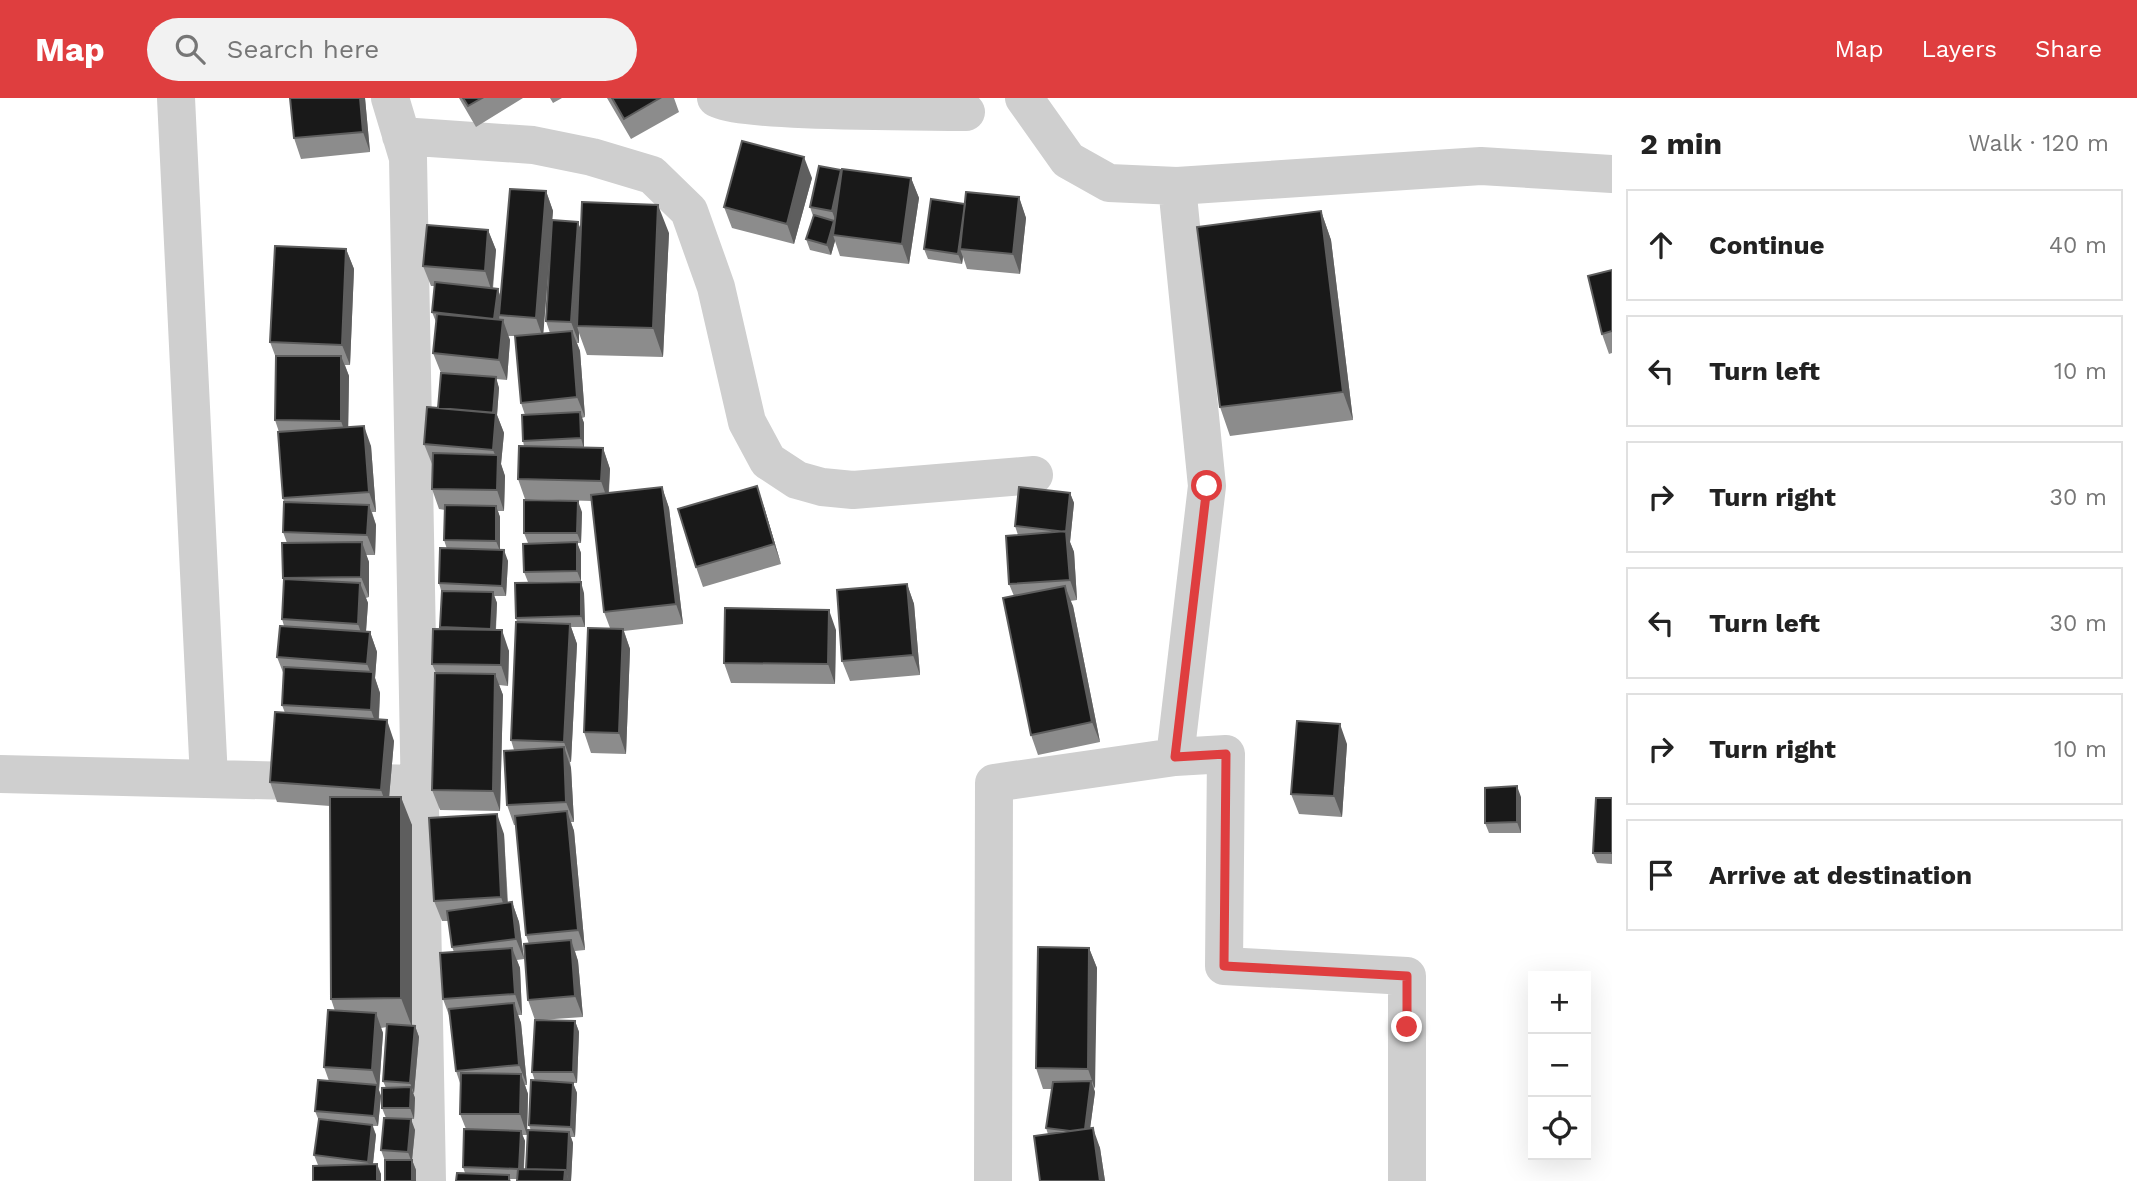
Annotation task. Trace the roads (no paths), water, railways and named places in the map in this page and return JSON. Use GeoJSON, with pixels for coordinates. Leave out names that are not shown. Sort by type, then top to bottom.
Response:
{"type":"FeatureCollection","features":[{"type":"Feature","properties":{"kind":"street"},"geometry":{"type":"LineString","coordinates":[[176,98],[209,779]]}},
{"type":"Feature","properties":{"kind":"street"},"geometry":{"type":"LineString","coordinates":[[390,98],[408,158],[426,1181]]}},
{"type":"Feature","properties":{"kind":"street"},"geometry":{"type":"LineString","coordinates":[[716,98],[722,102],[762,107],[966,112]]}},
{"type":"Feature","properties":{"kind":"street"},"geometry":{"type":"LineString","coordinates":[[1024,98],[1068,160],[1109,183],[1177,186],[1481,166],[1612,174]]}},
{"type":"Feature","properties":{"kind":"street"},"geometry":{"type":"LineString","coordinates":[[401,136],[533,145],[592,157],[652,175],[689,211],[716,287],[747,422],[768,461],[797,480],[822,488],[853,490],[1034,475]]}},
{"type":"Feature","properties":{"kind":"street"},"geometry":{"type":"LineString","coordinates":[[1175,757],[1207,486],[1177,186]]}},
{"type":"Feature","properties":{"kind":"street"},"geometry":{"type":"LineString","coordinates":[[993,1181],[994,783],[1175,757],[1226,754],[1224,966],[1407,976],[1407,1181]]}},
{"type":"Feature","properties":{"kind":"street"},"geometry":{"type":"LineString","coordinates":[[0,774],[418,784]]}}]}
